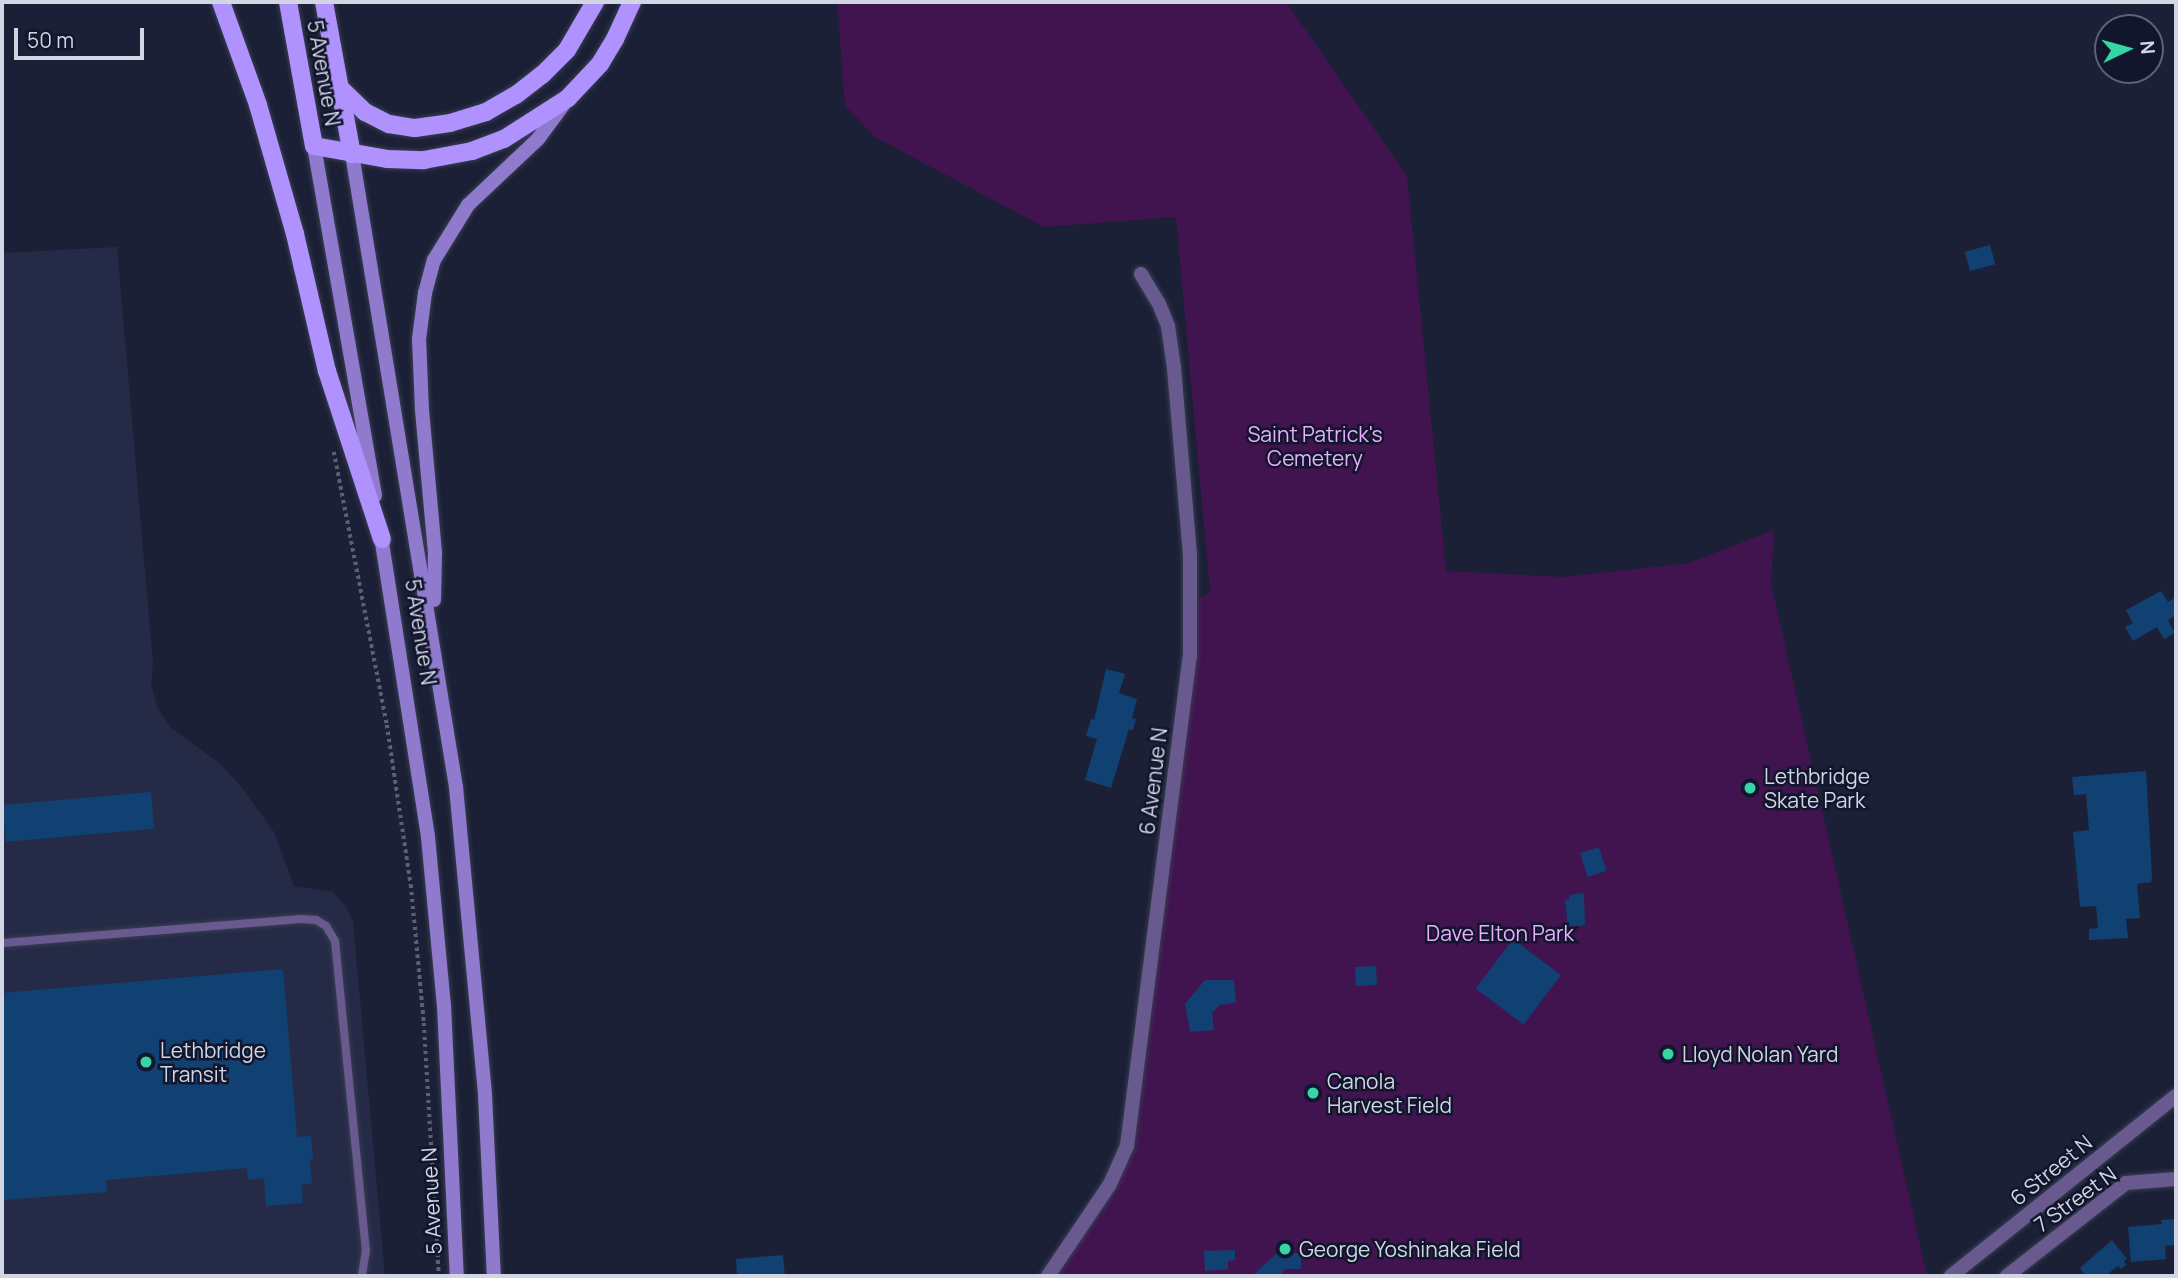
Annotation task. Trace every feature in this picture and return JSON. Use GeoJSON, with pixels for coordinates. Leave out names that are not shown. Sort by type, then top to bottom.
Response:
{"type":"FeatureCollection","features":[{"type":"Feature","properties":{"kind":"main road"},"geometry":{"type":"LineString","coordinates":[[221,2],[258,104],[295,234],[327,371],[382,539]]}},
{"type":"Feature","properties":{"kind":"main road","name":"5 Avenue N"},"geometry":{"type":"LineString","coordinates":[[288,2],[382,539],[428,837],[444,1005],[457,1276]]}},
{"type":"Feature","properties":{"kind":"main road","name":"5 Avenue N"},"geometry":{"type":"LineString","coordinates":[[324,2],[352,154],[456,787],[485,1095],[494,1276]]}},
{"type":"Feature","properties":{"kind":"main road"},"geometry":{"type":"LineString","coordinates":[[339,87],[365,112],[389,124],[415,128],[450,123],[486,112],[516,95],[551,67],[567,50],[596,2]]}},
{"type":"Feature","properties":{"kind":"main road"},"geometry":{"type":"LineString","coordinates":[[432,633],[435,553],[422,410],[419,339],[425,293],[435,260],[468,205],[537,139],[568,98],[600,64],[632,2]]}},
{"type":"Feature","properties":{"kind":"main road"},"geometry":{"type":"LineString","coordinates":[[314,146],[352,154],[424,160],[472,151],[504,139],[568,98]]}},
{"type":"Feature","properties":{"kind":"street","name":"6 Avenue N"},"geometry":{"type":"LineString","coordinates":[[1048,1276],[1110,1184],[1127,1146],[1190,656],[1190,555],[1174,368],[1168,326],[1159,304],[1141,274]]}},
{"type":"Feature","properties":{"kind":"street","name":"6 Street N"},"geometry":{"type":"LineString","coordinates":[[1951,1276],[2176,1096]]}},
{"type":"Feature","properties":{"kind":"street","name":"7 Street N"},"geometry":{"type":"LineString","coordinates":[[2007,1276],[2126,1184],[2176,1179]]}},
{"type":"Feature","properties":{"kind":"lane"},"geometry":{"type":"LineString","coordinates":[[2,943],[301,919],[316,920],[326,926],[335,941],[366,1250],[362,1276]]}},
{"type":"Feature","properties":{"kind":"path"},"geometry":{"type":"LineString","coordinates":[[332,444],[387,725],[409,873],[424,1023],[439,1276]]}},
{"type":"Feature","properties":{"kind":"shaded area"},"geometry":{"type":"Polygon","coordinates":[[[117,247],[153,664],[151,684],[157,707],[171,728],[219,763],[239,784],[274,832],[294,886],[332,892],[346,906],[353,922],[385,1276],[2,1276],[2,253],[117,247]]]}},
{"type":"Feature","properties":{"kind":"green space","name":"Dave Elton Park"},"geometry":{"type":"Polygon","coordinates":[[[837,2],[1286,2],[1407,176],[1446,571],[1563,577],[1689,563],[1774,530],[1771,583],[1927,1276],[1048,1276],[1127,1146],[1191,604],[1210,592],[1176,217],[1044,227],[875,137],[845,105],[837,2]]]}},
{"type":"Feature","properties":{"kind":"building"},"geometry":{"type":"Polygon","coordinates":[[[1990,245],[1995,264],[1970,271],[1965,252],[1990,245]]]}},
{"type":"Feature","properties":{"kind":"building"},"geometry":{"type":"Polygon","coordinates":[[[2161,591],[2168,602],[2176,597],[2176,615],[2168,620],[2175,633],[2164,639],[2157,627],[2133,641],[2125,627],[2133,623],[2126,610],[2161,591]]]}},
{"type":"Feature","properties":{"kind":"building"},"geometry":{"type":"Polygon","coordinates":[[[1106,669],[1125,674],[1119,693],[1137,699],[1132,718],[1136,719],[1133,730],[1129,729],[1111,788],[1085,780],[1097,739],[1086,736],[1091,719],[1094,720],[1106,669]]]}},
{"type":"Feature","properties":{"kind":"building"},"geometry":{"type":"Polygon","coordinates":[[[2146,771],[2152,877],[2151,882],[2137,884],[2140,918],[2126,919],[2128,938],[2089,940],[2089,929],[2098,928],[2096,906],[2080,907],[2073,832],[2089,830],[2086,794],[2074,795],[2072,777],[2146,771]]]}},
{"type":"Feature","properties":{"kind":"building"},"geometry":{"type":"Polygon","coordinates":[[[151,792],[154,829],[6,842],[3,805],[151,792]]]}},
{"type":"Feature","properties":{"kind":"building"},"geometry":{"type":"Polygon","coordinates":[[[1599,847],[1607,871],[1588,877],[1580,853],[1599,847]]]}},
{"type":"Feature","properties":{"kind":"building"},"geometry":{"type":"Polygon","coordinates":[[[1584,893],[1585,925],[1568,927],[1565,900],[1569,899],[1569,895],[1584,893]]]}},
{"type":"Feature","properties":{"kind":"building"},"geometry":{"type":"Polygon","coordinates":[[[1513,939],[1561,975],[1524,1025],[1476,989],[1513,939]]]}},
{"type":"Feature","properties":{"kind":"building"},"geometry":{"type":"Polygon","coordinates":[[[1376,966],[1377,985],[1356,986],[1355,967],[1376,966]]]}},
{"type":"Feature","properties":{"kind":"building","name":"Lethbridge Transit"},"geometry":{"type":"Polygon","coordinates":[[[283,969],[297,1137],[311,1136],[313,1159],[310,1159],[312,1184],[301,1185],[303,1203],[266,1206],[264,1178],[248,1180],[247,1168],[106,1180],[107,1192],[4,1200],[2,993],[283,969]]]}},
{"type":"Feature","properties":{"kind":"building"},"geometry":{"type":"Polygon","coordinates":[[[1205,980],[1234,980],[1236,1003],[1220,1005],[1212,1013],[1214,1030],[1190,1032],[1185,1004],[1205,980]]]}},
{"type":"Feature","properties":{"kind":"building"},"geometry":{"type":"Polygon","coordinates":[[[2176,1219],[2176,1245],[2165,1246],[2166,1259],[2131,1262],[2128,1227],[2162,1224],[2161,1220],[2176,1219]]]}},
{"type":"Feature","properties":{"kind":"building"},"geometry":{"type":"Polygon","coordinates":[[[2112,1240],[2127,1259],[2124,1261],[2126,1265],[2121,1269],[2118,1266],[2105,1276],[2086,1276],[2080,1268],[2112,1240]]]}},
{"type":"Feature","properties":{"kind":"building"},"geometry":{"type":"Polygon","coordinates":[[[1235,1250],[1235,1260],[1228,1261],[1228,1269],[1205,1271],[1204,1251],[1235,1250]]]}},
{"type":"Feature","properties":{"kind":"building"},"geometry":{"type":"Polygon","coordinates":[[[1277,1253],[1301,1253],[1301,1269],[1285,1269],[1279,1276],[1254,1274],[1277,1253]]]}},
{"type":"Feature","properties":{"kind":"building"},"geometry":{"type":"Polygon","coordinates":[[[783,1255],[785,1276],[737,1276],[736,1259],[783,1255]]]}},
{"type":"Feature","properties":{"kind":"place","name":"Lethbridge Skate Park"},"geometry":{"type":"Point","coordinates":[1750,788]}},
{"type":"Feature","properties":{"kind":"place","name":"Lloyd Nolan Yard"},"geometry":{"type":"Point","coordinates":[1668,1054]}},
{"type":"Feature","properties":{"kind":"place","name":"Lethbridge Transit"},"geometry":{"type":"Point","coordinates":[146,1062]}},
{"type":"Feature","properties":{"kind":"place","name":"Canola Harvest Field"},"geometry":{"type":"Point","coordinates":[1313,1093]}},
{"type":"Feature","properties":{"kind":"place","name":"George Yoshinaka Field"},"geometry":{"type":"Point","coordinates":[1285,1249]}},
{"type":"Feature","properties":{"kind":"park label","name":"Saint Patrick's Cemetery"},"geometry":{"type":"Point","coordinates":[1315,446]}}]}
